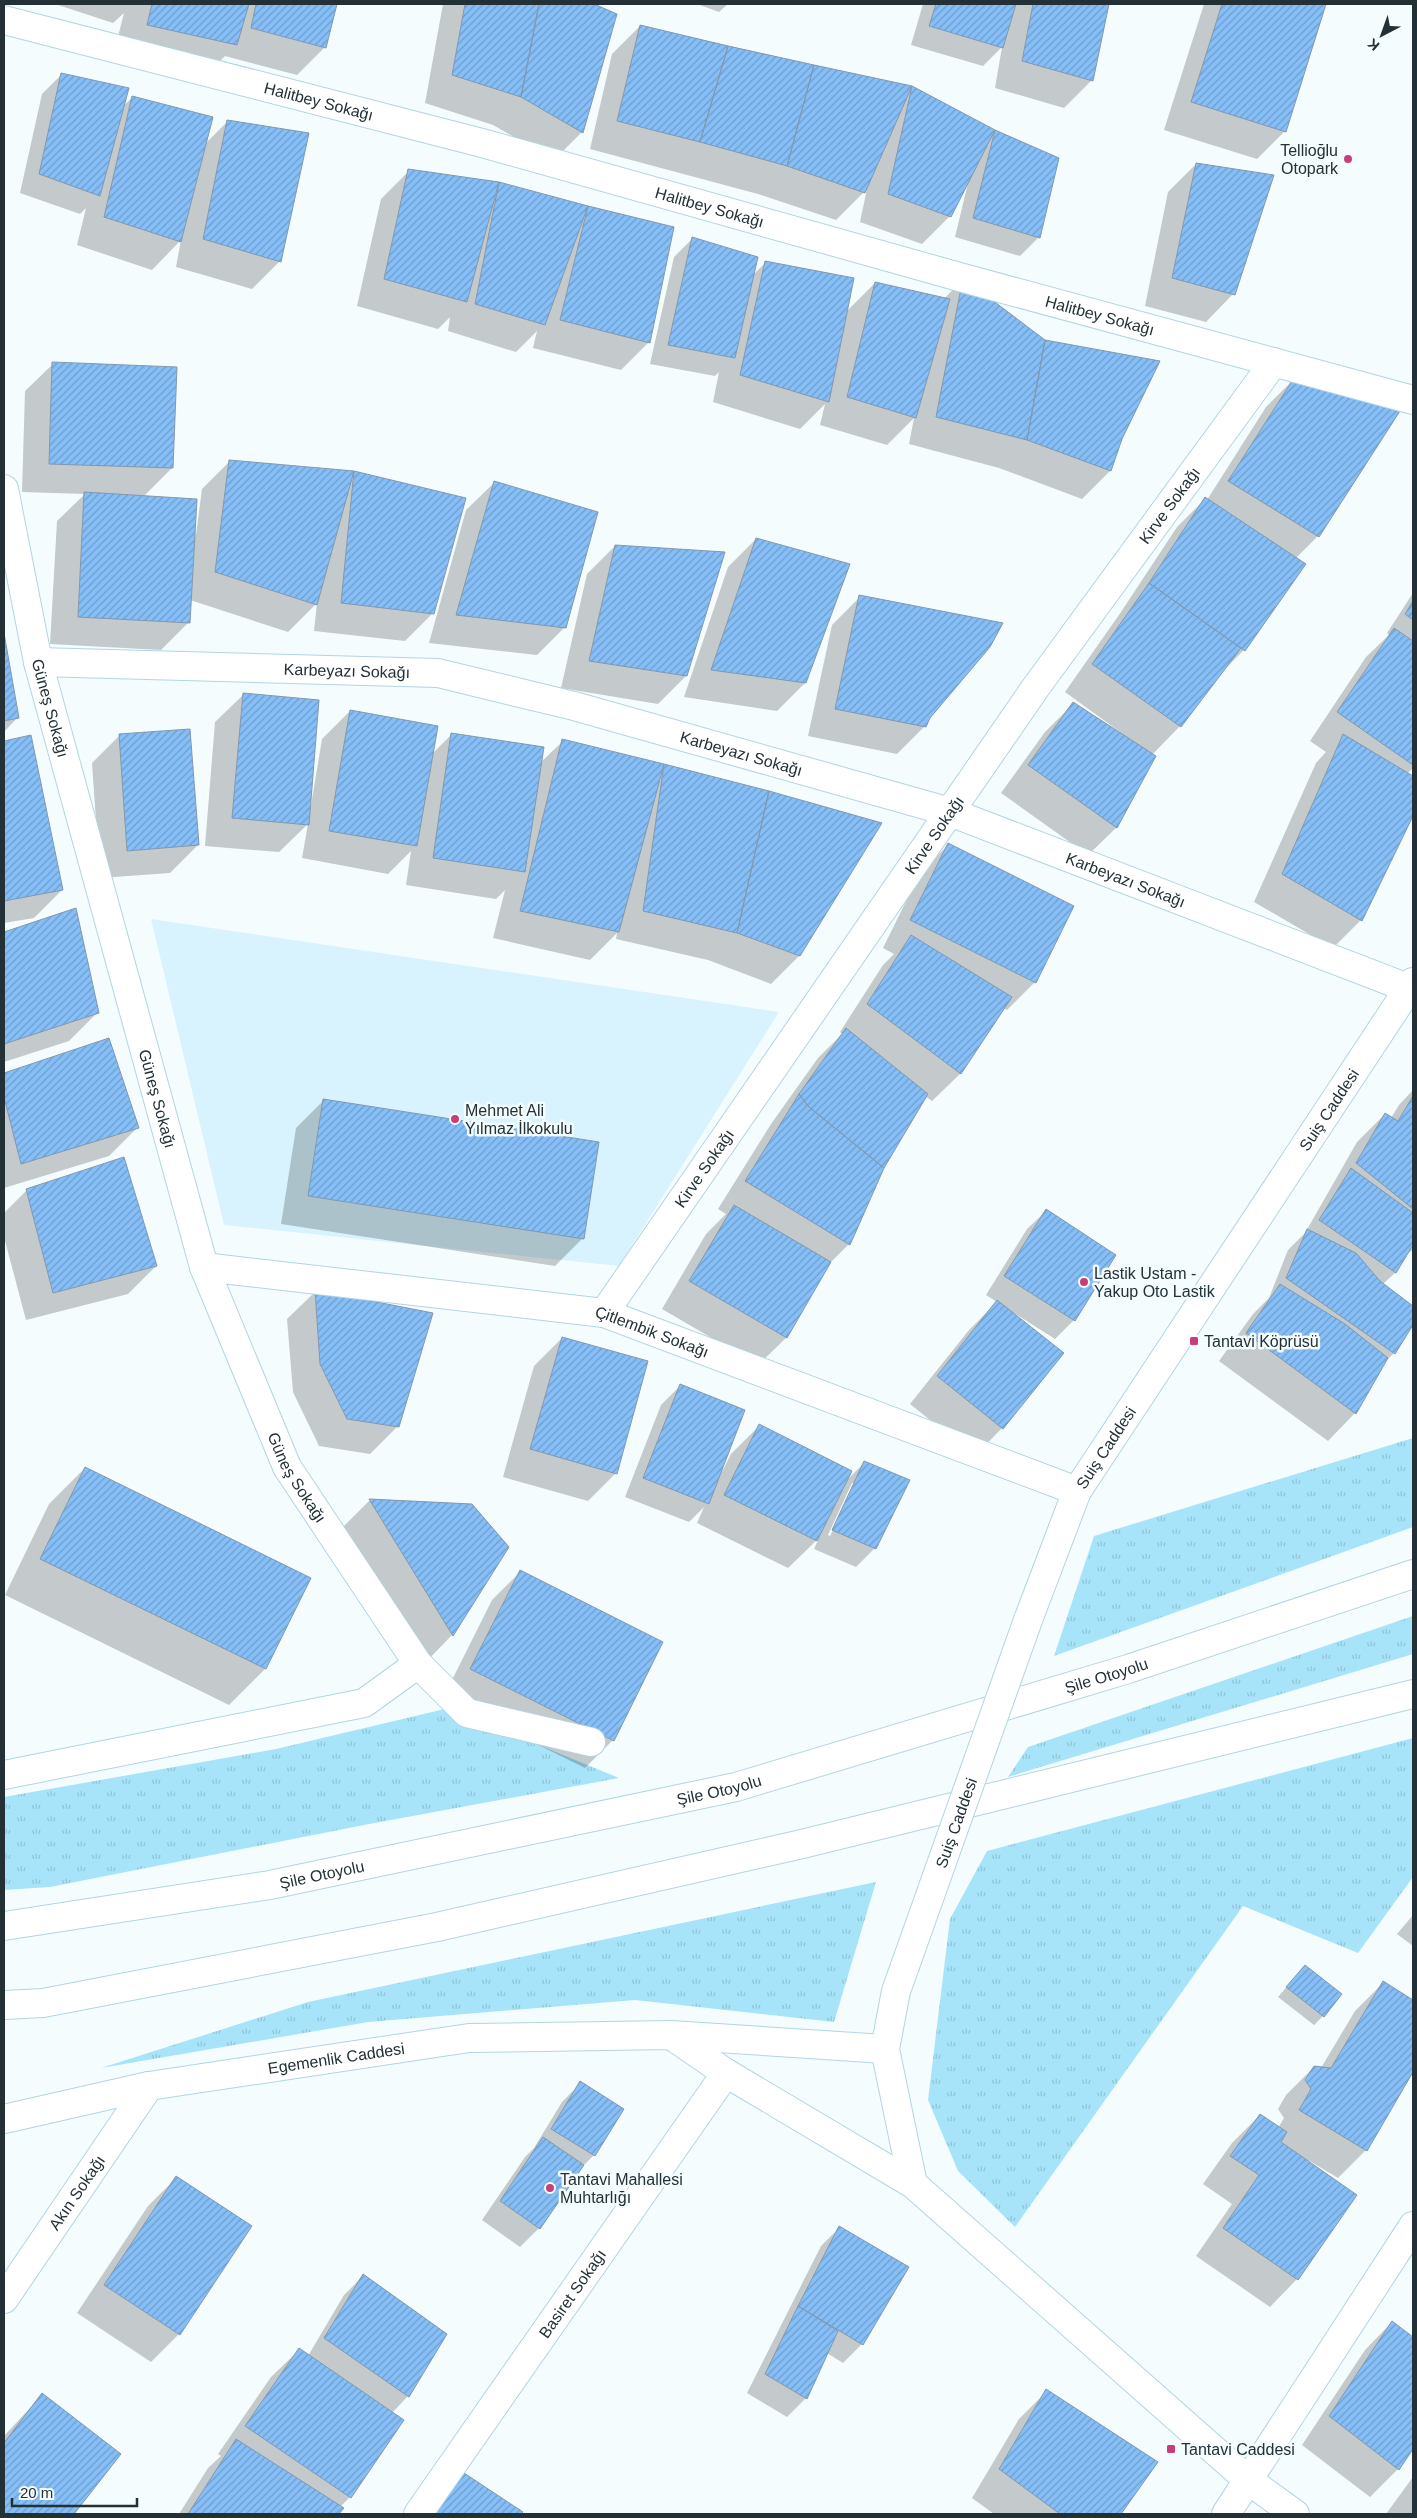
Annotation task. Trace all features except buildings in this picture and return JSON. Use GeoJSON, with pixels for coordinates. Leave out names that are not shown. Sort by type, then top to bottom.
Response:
{"type":"FeatureCollection","features":[{"type":"Feature","properties":{"kind":"main road","name":"Halitbey Sokağı"},"geometry":{"type":"LineString","coordinates":[[4,20],[482,143],[1413,400]]}},
{"type":"Feature","properties":{"kind":"main road","name":"Kirve Sokağı"},"geometry":{"type":"LineString","coordinates":[[604,1313],[1036,687],[1274,362]]}},
{"type":"Feature","properties":{"kind":"main road","name":"Güneş Sokağı"},"geometry":{"type":"LineString","coordinates":[[4,489],[38,662],[204,1267],[287,1467],[418,1664],[467,1713],[591,1742]]}},
{"type":"Feature","properties":{"kind":"main road","name":"Karbeyazı Sokağı"},"geometry":{"type":"LineString","coordinates":[[38,662],[438,673],[574,706],[950,812],[1412,986]]}},
{"type":"Feature","properties":{"kind":"main road","name":"Suiş Caddesi"},"geometry":{"type":"LineString","coordinates":[[885,2049],[896,1991],[1028,1620],[1077,1490],[1412,986]]}},
{"type":"Feature","properties":{"kind":"main road","name":"Çitlembik Sokağı"},"geometry":{"type":"LineString","coordinates":[[204,1267],[604,1313],[1077,1490]]}},
{"type":"Feature","properties":{"kind":"main road","name":"Şile Otoyolu"},"geometry":{"type":"LineString","coordinates":[[4,1926],[270,1885],[736,1788],[1128,1669],[1413,1574]]}},
{"type":"Feature","properties":{"kind":"main road"},"geometry":{"type":"LineString","coordinates":[[4,1775],[364,1703],[418,1664]]}},
{"type":"Feature","properties":{"kind":"main road"},"geometry":{"type":"LineString","coordinates":[[4,2009],[447,1925],[802,1844],[1413,1694]]}},
{"type":"Feature","properties":{"kind":"main road"},"geometry":{"type":"LineString","coordinates":[[4,2005],[43,2002]]}},
{"type":"Feature","properties":{"kind":"main road"},"geometry":{"type":"LineString","coordinates":[[671,2035],[726,2073],[913,2184],[1248,2480],[1295,2514]]}},
{"type":"Feature","properties":{"kind":"main road","name":"Egemenlik Caddesi"},"geometry":{"type":"LineString","coordinates":[[4,2119],[149,2086],[470,2038],[671,2035],[885,2049]]}},
{"type":"Feature","properties":{"kind":"main road"},"geometry":{"type":"LineString","coordinates":[[885,2049],[913,2184]]}},
{"type":"Feature","properties":{"kind":"main road","name":"Basiret Sokağı"},"geometry":{"type":"LineString","coordinates":[[418,2514],[726,2073]]}},
{"type":"Feature","properties":{"kind":"main road","name":"Akın Sokağı"},"geometry":{"type":"LineString","coordinates":[[4,2300],[149,2086]]}},
{"type":"Feature","properties":{"kind":"main road"},"geometry":{"type":"LineString","coordinates":[[1226,2514],[1413,2226]]}},
{"type":"Feature","properties":{"kind":"shaded area","name":"Mehmet Ali Yılmaz İlkokulu"},"geometry":{"type":"Polygon","coordinates":[[[151,919],[779,1012],[619,1266],[224,1225],[151,919]]]}},
{"type":"Feature","properties":{"kind":"green space"},"geometry":{"type":"Polygon","coordinates":[[[1413,1438],[1413,1527],[1054,1656],[1094,1536],[1413,1438]]]}},
{"type":"Feature","properties":{"kind":"green space"},"geometry":{"type":"Polygon","coordinates":[[[1413,1616],[1413,1654],[1008,1777],[1028,1747],[1413,1616]]]}},
{"type":"Feature","properties":{"kind":"green space"},"geometry":{"type":"Polygon","coordinates":[[[449,1708],[619,1778],[364,1825],[50,1887],[4,1890],[4,1797],[276,1749],[449,1708]]]}},
{"type":"Feature","properties":{"kind":"green space"},"geometry":{"type":"Polygon","coordinates":[[[1413,1738],[1413,1877],[1358,1953],[1243,1906],[1015,2227],[958,2171],[928,2100],[950,1919],[987,1851],[1413,1738]]]}},
{"type":"Feature","properties":{"kind":"green space"},"geometry":{"type":"Polygon","coordinates":[[[876,1882],[834,2022],[635,2000],[368,2022],[101,2068],[308,2002],[876,1882]]]}},
{"type":"Feature","properties":{"kind":"place","name":"Tellioğlu Otopark"},"geometry":{"type":"Point","coordinates":[1348,159]}},
{"type":"Feature","properties":{"kind":"place","name":"Mehmet Ali Yılmaz İlkokulu"},"geometry":{"type":"Point","coordinates":[455,1119]}},
{"type":"Feature","properties":{"kind":"place","name":"Lastik Ustam - Yakup Oto Lastik"},"geometry":{"type":"Point","coordinates":[1084,1282]}},
{"type":"Feature","properties":{"kind":"place","name":"Tantavi Köprüsü"},"geometry":{"type":"Point","coordinates":[1194,1341]}},
{"type":"Feature","properties":{"kind":"place","name":"Tantavi Mahallesi Muhtarlığı"},"geometry":{"type":"Point","coordinates":[550,2188]}},
{"type":"Feature","properties":{"kind":"place","name":"Tantavi Caddesi"},"geometry":{"type":"Point","coordinates":[1171,2449]}}]}
